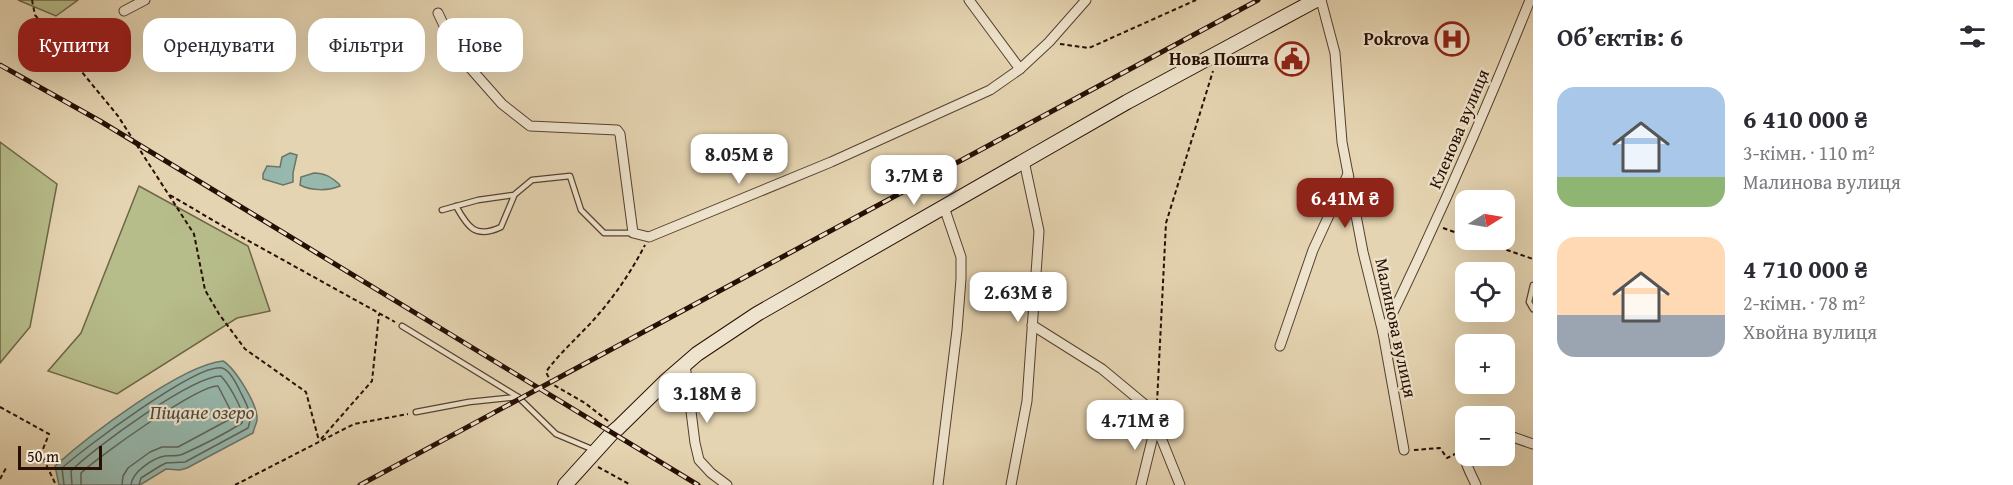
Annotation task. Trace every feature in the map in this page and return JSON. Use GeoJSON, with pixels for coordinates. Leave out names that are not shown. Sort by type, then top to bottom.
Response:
{"type":"FeatureCollection","features":[{"type":"Feature","properties":{"kind":"main road"},"geometry":{"type":"LineString","coordinates":[[566,485],[612,433],[667,380],[697,354],[758,314],[1127,102],[1316,0]]}},
{"type":"Feature","properties":{"kind":"street"},"geometry":{"type":"LineString","coordinates":[[124,11],[146,0]]}},
{"type":"Feature","properties":{"kind":"street"},"geometry":{"type":"LineString","coordinates":[[969,0],[1020,69]]}},
{"type":"Feature","properties":{"kind":"street"},"geometry":{"type":"LineString","coordinates":[[438,13],[457,53],[502,104],[530,126],[617,130],[620,134],[633,233],[649,237],[831,162],[990,90],[1020,69],[1086,0]]}},
{"type":"Feature","properties":{"kind":"street","name":"Малинова вулиця"},"geometry":{"type":"LineString","coordinates":[[1321,0],[1335,53],[1342,141],[1348,174],[1363,252],[1383,333],[1404,450]]}},
{"type":"Feature","properties":{"kind":"street","name":"Кленова вулиця"},"geometry":{"type":"LineString","coordinates":[[1383,333],[1435,225],[1489,104],[1530,0]]}},
{"type":"Feature","properties":{"kind":"street"},"geometry":{"type":"LineString","coordinates":[[1011,485],[1027,401],[1039,231],[1024,161]]}},
{"type":"Feature","properties":{"kind":"street"},"geometry":{"type":"LineString","coordinates":[[1280,346],[1313,250],[1348,174]]}},
{"type":"Feature","properties":{"kind":"street"},"geometry":{"type":"LineString","coordinates":[[938,485],[957,330],[961,257],[944,207]]}},
{"type":"Feature","properties":{"kind":"street"},"geometry":{"type":"LineString","coordinates":[[1032,326],[1102,369],[1149,408],[1180,485]]}},
{"type":"Feature","properties":{"kind":"street"},"geometry":{"type":"LineString","coordinates":[[686,364],[699,460],[727,485]]}},
{"type":"Feature","properties":{"kind":"street"},"geometry":{"type":"LineString","coordinates":[[1141,485],[1156,424]]}},
{"type":"Feature","properties":{"kind":"street"},"geometry":{"type":"LineString","coordinates":[[1515,438],[1533,444]]}},
{"type":"Feature","properties":{"kind":"street"},"geometry":{"type":"LineString","coordinates":[[1467,466],[1476,485]]}},
{"type":"Feature","properties":{"kind":"lane"},"geometry":{"type":"LineString","coordinates":[[456,206],[466,224],[489,233],[501,227],[514,195],[532,180],[570,176],[581,210],[604,233],[633,233]]}},
{"type":"Feature","properties":{"kind":"lane"},"geometry":{"type":"LineString","coordinates":[[442,210],[478,200],[514,195]]}},
{"type":"Feature","properties":{"kind":"lane"},"geometry":{"type":"LineString","coordinates":[[1533,285],[1529,302],[1533,309]]}},
{"type":"Feature","properties":{"kind":"lane"},"geometry":{"type":"LineString","coordinates":[[402,326],[518,397],[556,434],[592,457]]}},
{"type":"Feature","properties":{"kind":"lane"},"geometry":{"type":"LineString","coordinates":[[416,412],[469,402],[518,397]]}},
{"type":"Feature","properties":{"kind":"path"},"geometry":{"type":"LineString","coordinates":[[32,0],[35,15],[118,116],[194,234],[205,290],[219,314],[245,349],[306,392],[319,441]]}},
{"type":"Feature","properties":{"kind":"path"},"geometry":{"type":"LineString","coordinates":[[1048,42],[1089,48],[1196,0]]}},
{"type":"Feature","properties":{"kind":"path"},"geometry":{"type":"LineString","coordinates":[[1156,424],[1166,223],[1214,68]]}},
{"type":"Feature","properties":{"kind":"path"},"geometry":{"type":"LineString","coordinates":[[168,193],[238,235],[402,326]]}},
{"type":"Feature","properties":{"kind":"path"},"geometry":{"type":"LineString","coordinates":[[1435,225],[1455,232]]}},
{"type":"Feature","properties":{"kind":"path"},"geometry":{"type":"LineString","coordinates":[[618,428],[585,403],[552,384],[546,372],[559,354],[583,331],[615,294],[637,261],[649,237]]}},
{"type":"Feature","properties":{"kind":"path"},"geometry":{"type":"LineString","coordinates":[[1507,250],[1533,259]]}},
{"type":"Feature","properties":{"kind":"path"},"geometry":{"type":"LineString","coordinates":[[319,441],[372,381],[380,314]]}},
{"type":"Feature","properties":{"kind":"path"},"geometry":{"type":"LineString","coordinates":[[0,407],[49,434],[41,454],[56,485]]}},
{"type":"Feature","properties":{"kind":"path"},"geometry":{"type":"LineString","coordinates":[[235,485],[354,424],[416,412]]}},
{"type":"Feature","properties":{"kind":"path"},"geometry":{"type":"LineString","coordinates":[[1404,450],[1440,448],[1447,458],[1455,453]]}},
{"type":"Feature","properties":{"kind":"path"},"geometry":{"type":"LineString","coordinates":[[592,457],[631,485]]}},
{"type":"Feature","properties":{"kind":"path"},"geometry":{"type":"LineString","coordinates":[[0,479],[6,468]]}},
{"type":"Feature","properties":{"kind":"green space"},"geometry":{"type":"Polygon","coordinates":[[[18,0],[78,0],[56,16],[18,0]]]}},
{"type":"Feature","properties":{"kind":"green space"},"geometry":{"type":"Polygon","coordinates":[[[0,142],[57,184],[30,327],[0,363],[0,142]]]}},
{"type":"Feature","properties":{"kind":"green space"},"geometry":{"type":"Polygon","coordinates":[[[139,186],[248,246],[270,311],[237,318],[117,394],[48,371],[81,333],[139,186]]]}},
{"type":"Feature","properties":{"kind":"water"},"geometry":{"type":"Polygon","coordinates":[[[290,153],[297,155],[293,182],[283,185],[263,179],[267,166],[280,167],[282,157],[290,153]]]}},
{"type":"Feature","properties":{"kind":"water"},"geometry":{"type":"Polygon","coordinates":[[[314,173],[328,176],[340,186],[320,190],[300,185],[301,177],[314,173]]]}},
{"type":"Feature","properties":{"kind":"water","name":"Піщане озеро"},"geometry":{"type":"Polygon","coordinates":[[[223,361],[239,379],[254,405],[257,419],[253,433],[187,468],[166,469],[140,485],[59,485],[55,466],[111,421],[184,375],[205,365],[223,361]]]}},
{"type":"Feature","properties":{"kind":"railway"},"geometry":{"type":"LineString","coordinates":[[360,485],[1258,0]]}},
{"type":"Feature","properties":{"kind":"railway"},"geometry":{"type":"LineString","coordinates":[[0,65],[100,121],[698,485]]}},
{"type":"Feature","properties":{"kind":"place","name":"Pokrova"},"geometry":{"type":"Point","coordinates":[1452,39]}},
{"type":"Feature","properties":{"kind":"place","name":"Нова Пошта"},"geometry":{"type":"Point","coordinates":[1292,59]}}]}
